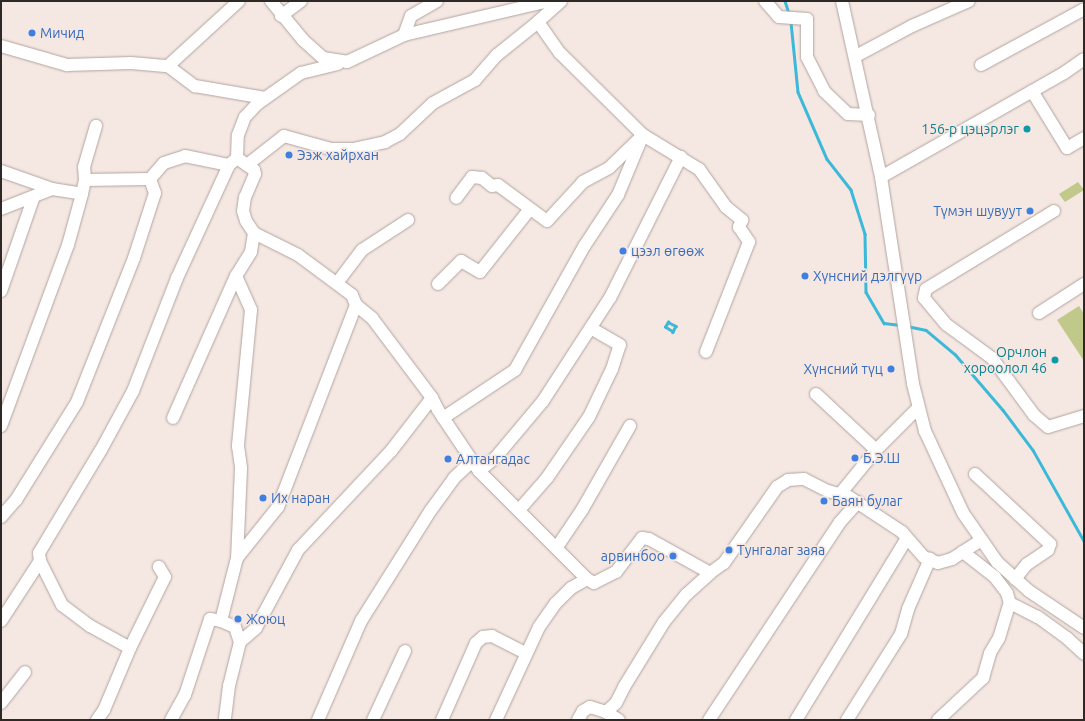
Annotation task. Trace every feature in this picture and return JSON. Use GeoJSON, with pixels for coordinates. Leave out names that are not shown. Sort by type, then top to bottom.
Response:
{"type":"FeatureCollection","features":[{"type":"Feature","properties":{"kind":"street"},"geometry":{"type":"LineString","coordinates":[[168,66],[239,1]]}},
{"type":"Feature","properties":{"kind":"street"},"geometry":{"type":"LineString","coordinates":[[271,1],[282,16],[323,58],[347,62]]}},
{"type":"Feature","properties":{"kind":"street"},"geometry":{"type":"LineString","coordinates":[[282,16],[301,1]]}},
{"type":"Feature","properties":{"kind":"street"},"geometry":{"type":"LineString","coordinates":[[404,35],[411,16],[437,1]]}},
{"type":"Feature","properties":{"kind":"street"},"geometry":{"type":"LineString","coordinates":[[130,648],[90,626],[62,605],[40,561],[40,553],[101,450],[133,391],[177,278],[238,163],[238,135],[245,117],[265,98],[301,73],[347,62],[404,35],[549,1]]}},
{"type":"Feature","properties":{"kind":"street"},"geometry":{"type":"LineString","coordinates":[[238,163],[284,136],[332,149],[353,149],[385,142],[400,134],[433,103],[475,80],[497,55],[538,22],[560,1]]}},
{"type":"Feature","properties":{"kind":"street"},"geometry":{"type":"LineString","coordinates":[[765,1],[778,17],[807,20],[807,58],[824,91],[848,114],[869,115]]}},
{"type":"Feature","properties":{"kind":"street"},"geometry":{"type":"LineString","coordinates":[[842,1],[856,56],[881,177],[918,408],[934,454],[980,541],[1015,579],[1084,628]]}},
{"type":"Feature","properties":{"kind":"street"},"geometry":{"type":"LineString","coordinates":[[856,56],[912,26],[969,1]]}},
{"type":"Feature","properties":{"kind":"street"},"geometry":{"type":"LineString","coordinates":[[981,65],[1084,9]]}},
{"type":"Feature","properties":{"kind":"street"},"geometry":{"type":"LineString","coordinates":[[538,22],[560,54],[643,135],[699,169],[726,207],[742,220],[739,227],[749,242],[706,352]]}},
{"type":"Feature","properties":{"kind":"street"},"geometry":{"type":"LineString","coordinates":[[1,46],[67,65],[131,63],[168,66],[195,86],[265,98]]}},
{"type":"Feature","properties":{"kind":"street"},"geometry":{"type":"LineString","coordinates":[[881,177],[1032,91],[1084,59]]}},
{"type":"Feature","properties":{"kind":"street"},"geometry":{"type":"LineString","coordinates":[[1032,91],[1067,148],[1084,138]]}},
{"type":"Feature","properties":{"kind":"street"},"geometry":{"type":"LineString","coordinates":[[1,426],[68,245],[85,180],[84,167],[96,126]]}},
{"type":"Feature","properties":{"kind":"street"},"geometry":{"type":"LineString","coordinates":[[456,198],[472,178],[482,178],[492,186],[498,186],[547,221],[583,182],[609,168],[643,135]]}},
{"type":"Feature","properties":{"kind":"street"},"geometry":{"type":"LineString","coordinates":[[443,418],[515,370],[585,245],[618,194],[643,135]]}},
{"type":"Feature","properties":{"kind":"street"},"geometry":{"type":"LineString","coordinates":[[85,180],[150,179],[164,163],[185,156],[238,163],[256,174],[245,197],[243,211],[246,221],[254,233],[283,245],[352,295],[356,305],[372,318],[432,398],[443,418],[475,466],[557,547],[587,579],[594,583],[616,572],[642,538],[649,539],[710,573]]}},
{"type":"Feature","properties":{"kind":"street"},"geometry":{"type":"LineString","coordinates":[[318,720],[361,621],[431,510],[454,478],[475,466],[496,457],[543,401],[610,298],[681,157]]}},
{"type":"Feature","properties":{"kind":"street"},"geometry":{"type":"LineString","coordinates":[[1,171],[52,189],[82,194]]}},
{"type":"Feature","properties":{"kind":"street"},"geometry":{"type":"LineString","coordinates":[[1,517],[16,500],[77,402],[134,258],[155,193],[150,179]]}},
{"type":"Feature","properties":{"kind":"street"},"geometry":{"type":"LineString","coordinates":[[1,209],[33,199],[52,189]]}},
{"type":"Feature","properties":{"kind":"street"},"geometry":{"type":"LineString","coordinates":[[1,291],[33,199]]}},
{"type":"Feature","properties":{"kind":"street"},"geometry":{"type":"LineString","coordinates":[[438,284],[461,261],[480,272],[530,209]]}},
{"type":"Feature","properties":{"kind":"street"},"geometry":{"type":"LineString","coordinates":[[1054,211],[926,289],[924,298],[947,325],[992,358],[1034,416],[1048,427],[1084,416]]}},
{"type":"Feature","properties":{"kind":"street"},"geometry":{"type":"LineString","coordinates":[[337,283],[362,250],[408,220]]}},
{"type":"Feature","properties":{"kind":"street"},"geometry":{"type":"LineString","coordinates":[[173,418],[236,276],[251,252],[254,233]]}},
{"type":"Feature","properties":{"kind":"street"},"geometry":{"type":"LineString","coordinates":[[220,621],[237,558],[241,468],[238,446],[251,310],[236,276]]}},
{"type":"Feature","properties":{"kind":"street"},"geometry":{"type":"LineString","coordinates":[[1039,313],[1084,284]]}},
{"type":"Feature","properties":{"kind":"street"},"geometry":{"type":"LineString","coordinates":[[237,558],[278,507],[356,305]]}},
{"type":"Feature","properties":{"kind":"street"},"geometry":{"type":"LineString","coordinates":[[520,510],[547,478],[589,417],[612,369],[620,345],[591,328]]}},
{"type":"Feature","properties":{"kind":"street"},"geometry":{"type":"LineString","coordinates":[[816,394],[876,450]]}},
{"type":"Feature","properties":{"kind":"street"},"geometry":{"type":"LineString","coordinates":[[240,642],[256,628],[298,550],[391,451],[432,398]]}},
{"type":"Feature","properties":{"kind":"street"},"geometry":{"type":"LineString","coordinates":[[840,494],[876,450],[918,408]]}},
{"type":"Feature","properties":{"kind":"street"},"geometry":{"type":"LineString","coordinates":[[557,547],[582,510],[630,426]]}},
{"type":"Feature","properties":{"kind":"street"},"geometry":{"type":"LineString","coordinates":[[975,474],[1050,544],[1048,550],[1028,564],[1015,579]]}},
{"type":"Feature","properties":{"kind":"street"},"geometry":{"type":"LineString","coordinates":[[606,712],[616,703],[624,687],[664,622],[687,594],[710,573],[724,564],[777,486],[788,480],[804,479],[828,491],[840,494],[858,502],[907,538],[924,557],[938,562],[952,559],[980,541]]}},
{"type":"Feature","properties":{"kind":"street"},"geometry":{"type":"LineString","coordinates":[[709,720],[840,522],[858,502]]}},
{"type":"Feature","properties":{"kind":"street"},"geometry":{"type":"LineString","coordinates":[[796,720],[907,538]]}},
{"type":"Feature","properties":{"kind":"street"},"geometry":{"type":"LineString","coordinates":[[938,720],[957,698],[982,678],[990,653],[999,638],[1010,603],[1007,593],[995,577],[963,552]]}},
{"type":"Feature","properties":{"kind":"street"},"geometry":{"type":"LineString","coordinates":[[847,720],[901,634],[908,609],[930,559]]}},
{"type":"Feature","properties":{"kind":"street"},"geometry":{"type":"LineString","coordinates":[[1,621],[40,561]]}},
{"type":"Feature","properties":{"kind":"street"},"geometry":{"type":"LineString","coordinates":[[97,720],[104,710],[130,648],[165,577],[159,567]]}},
{"type":"Feature","properties":{"kind":"street"},"geometry":{"type":"LineString","coordinates":[[496,720],[539,627],[556,603],[571,588],[587,579]]}},
{"type":"Feature","properties":{"kind":"street"},"geometry":{"type":"LineString","coordinates":[[1010,603],[1038,617],[1068,638],[1084,654]]}},
{"type":"Feature","properties":{"kind":"street"},"geometry":{"type":"LineString","coordinates":[[171,720],[185,695],[210,619],[235,627],[240,642],[229,686],[225,720]]}},
{"type":"Feature","properties":{"kind":"street"},"geometry":{"type":"LineString","coordinates":[[442,720],[476,643],[483,637],[492,636],[526,653]]}},
{"type":"Feature","properties":{"kind":"street"},"geometry":{"type":"LineString","coordinates":[[373,720],[405,652]]}},
{"type":"Feature","properties":{"kind":"street"},"geometry":{"type":"LineString","coordinates":[[1,703],[25,672]]}},
{"type":"Feature","properties":{"kind":"street"},"geometry":{"type":"LineString","coordinates":[[578,720],[583,710],[590,707],[606,712],[619,720]]}},
{"type":"Feature","properties":{"kind":"green space"},"geometry":{"type":"Polygon","coordinates":[[[1078,182],[1084,190],[1065,202],[1059,194],[1078,182]]]}},
{"type":"Feature","properties":{"kind":"green space"},"geometry":{"type":"Polygon","coordinates":[[[1079,306],[1084,314],[1084,361],[1057,320],[1079,306]]]}},
{"type":"Feature","properties":{"kind":"waterway"},"geometry":{"type":"LineString","coordinates":[[785,1],[789,13]]}},
{"type":"Feature","properties":{"kind":"waterway"},"geometry":{"type":"LineString","coordinates":[[791,22],[798,92],[827,159],[851,190],[865,234],[866,292],[884,323],[900,325]]}},
{"type":"Feature","properties":{"kind":"waterway"},"geometry":{"type":"LineString","coordinates":[[668,322],[676,326],[673,332],[665,327],[668,322]]}},
{"type":"Feature","properties":{"kind":"waterway"},"geometry":{"type":"LineString","coordinates":[[907,326],[926,330],[955,354],[1003,410],[1033,450],[1084,541]]}},
{"type":"Feature","properties":{"kind":"place","name":"Мичид"},"geometry":{"type":"Point","coordinates":[32,33]}},
{"type":"Feature","properties":{"kind":"place","name":"156-р цэцэрлэг"},"geometry":{"type":"Point","coordinates":[1027,129]}},
{"type":"Feature","properties":{"kind":"place","name":"Ээж хайрхан"},"geometry":{"type":"Point","coordinates":[289,155]}},
{"type":"Feature","properties":{"kind":"place","name":"Түмэн шувуут"},"geometry":{"type":"Point","coordinates":[1030,211]}},
{"type":"Feature","properties":{"kind":"place","name":"цээл өгөөж"},"geometry":{"type":"Point","coordinates":[623,251]}},
{"type":"Feature","properties":{"kind":"place","name":"Хүнсний дэлгүүр"},"geometry":{"type":"Point","coordinates":[805,276]}},
{"type":"Feature","properties":{"kind":"place","name":"Орчлон хороолол 46"},"geometry":{"type":"Point","coordinates":[1055,360]}},
{"type":"Feature","properties":{"kind":"place","name":"Хүнсний түц"},"geometry":{"type":"Point","coordinates":[891,369]}},
{"type":"Feature","properties":{"kind":"place","name":"Б.Э.Ш"},"geometry":{"type":"Point","coordinates":[855,458]}},
{"type":"Feature","properties":{"kind":"place","name":"Алтангадас"},"geometry":{"type":"Point","coordinates":[448,459]}},
{"type":"Feature","properties":{"kind":"place","name":"Их наран"},"geometry":{"type":"Point","coordinates":[263,498]}},
{"type":"Feature","properties":{"kind":"place","name":"Баян булаг"},"geometry":{"type":"Point","coordinates":[824,501]}},
{"type":"Feature","properties":{"kind":"place","name":"Тунгалаг заяа"},"geometry":{"type":"Point","coordinates":[729,550]}},
{"type":"Feature","properties":{"kind":"place","name":"арвинбоо"},"geometry":{"type":"Point","coordinates":[673,556]}},
{"type":"Feature","properties":{"kind":"place","name":"Жоюц"},"geometry":{"type":"Point","coordinates":[238,619]}}]}
